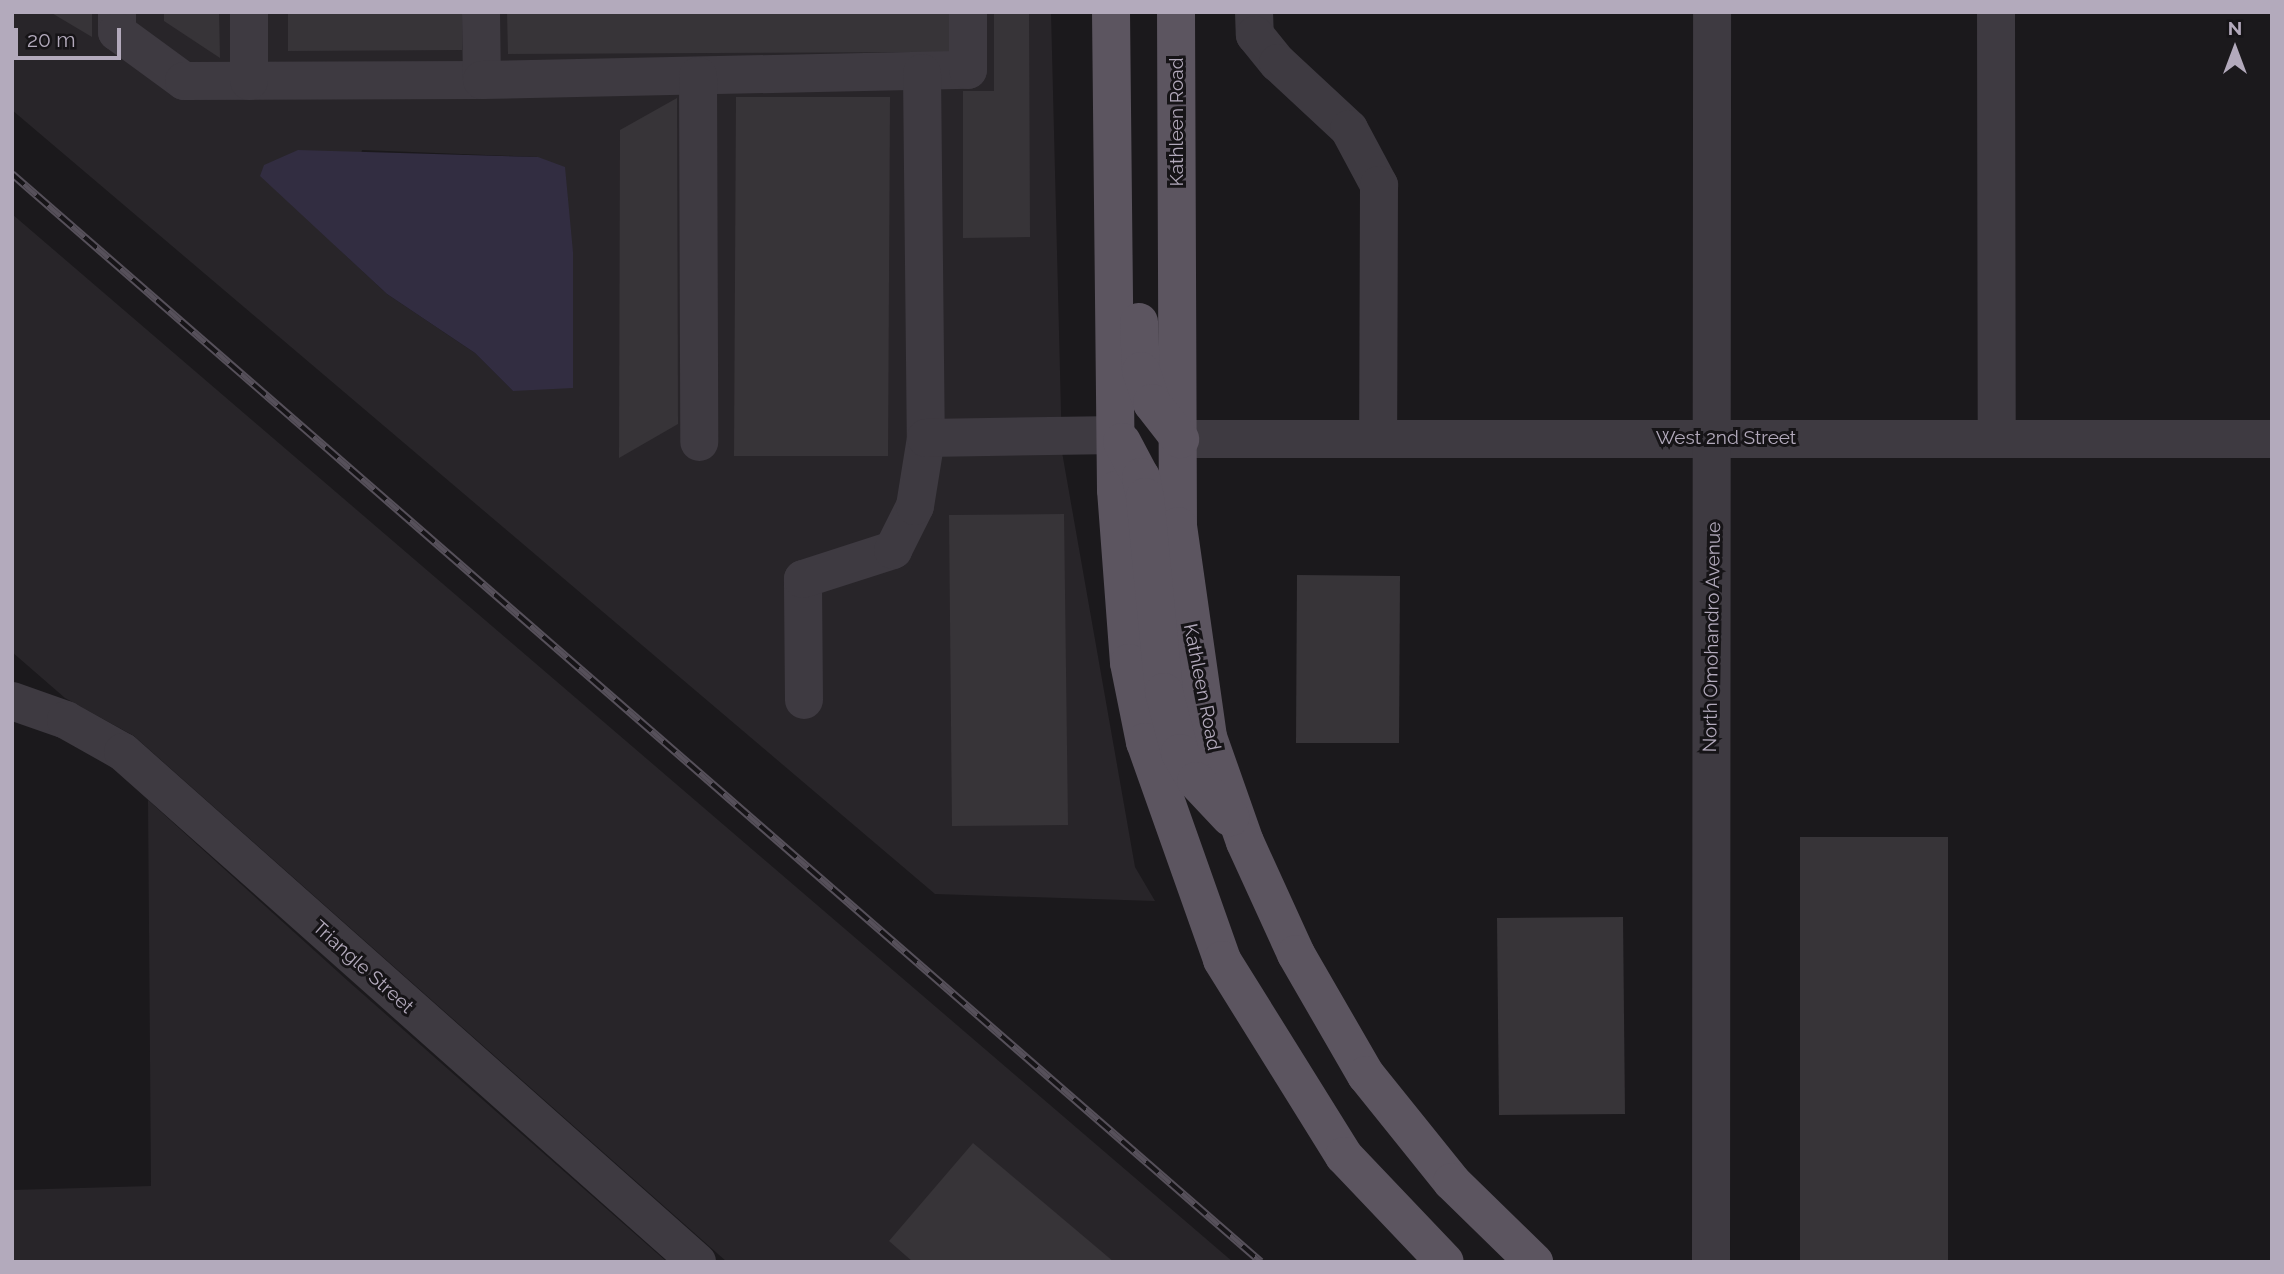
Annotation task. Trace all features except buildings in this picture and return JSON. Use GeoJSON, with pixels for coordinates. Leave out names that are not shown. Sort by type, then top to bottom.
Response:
{"type":"FeatureCollection","features":[{"type":"Feature","properties":{"kind":"main road"},"geometry":{"type":"LineString","coordinates":[[1111,12],[1121,567],[1129,663],[1145,742],[1194,889],[1222,960],[1343,1156],[1446,1262]]}},
{"type":"Feature","properties":{"kind":"main road","name":"Kathleen Road"},"geometry":{"type":"LineString","coordinates":[[1176,12],[1180,439],[1178,526],[1184,585],[1208,737],[1240,827],[1296,954],[1366,1075],[1452,1182],[1534,1262]]}},
{"type":"Feature","properties":{"kind":"main road"},"geometry":{"type":"LineString","coordinates":[[1112,184],[1137,255],[1142,371],[1152,403],[1180,439]]}},
{"type":"Feature","properties":{"kind":"main road"},"geometry":{"type":"LineString","coordinates":[[1117,435],[1141,477],[1145,497],[1164,692],[1180,753],[1196,781],[1240,827]]}},
{"type":"Feature","properties":{"kind":"street"},"geometry":{"type":"LineString","coordinates":[[117,12],[117,32],[184,81],[482,80],[968,70],[968,12]]}},
{"type":"Feature","properties":{"kind":"street"},"geometry":{"type":"LineString","coordinates":[[249,12],[250,81]]}},
{"type":"Feature","properties":{"kind":"street"},"geometry":{"type":"LineString","coordinates":[[481,12],[482,80]]}},
{"type":"Feature","properties":{"kind":"street"},"geometry":{"type":"LineString","coordinates":[[1254,12],[1255,35],[1278,63],[1349,129],[1379,185],[1378,439]]}},
{"type":"Feature","properties":{"kind":"street","name":"North Omohandro Avenue"},"geometry":{"type":"LineString","coordinates":[[1711,1262],[1712,12]]}},
{"type":"Feature","properties":{"kind":"street"},"geometry":{"type":"LineString","coordinates":[[1996,12],[1997,439]]}},
{"type":"Feature","properties":{"kind":"street"},"geometry":{"type":"LineString","coordinates":[[804,700],[803,579],[893,550],[915,506],[926,438],[922,73]]}},
{"type":"Feature","properties":{"kind":"street"},"geometry":{"type":"LineString","coordinates":[[698,76],[699,442]]}},
{"type":"Feature","properties":{"kind":"street"},"geometry":{"type":"LineString","coordinates":[[926,438],[1117,435]]}},
{"type":"Feature","properties":{"kind":"street","name":"West 2nd Street"},"geometry":{"type":"LineString","coordinates":[[1180,439],[2272,439]]}},
{"type":"Feature","properties":{"kind":"street","name":"Triangle Street"},"geometry":{"type":"LineString","coordinates":[[12,701],[66,720],[122,752],[697,1262]]}},
{"type":"Feature","properties":{"kind":"shaded area"},"geometry":{"type":"Polygon","coordinates":[[[12,12],[1051,12],[1062,452],[1135,867],[1155,901],[935,894],[12,110],[12,12]],[[362,150],[341,251],[387,294],[475,353],[513,391],[573,252],[538,157],[362,150]]]}},
{"type":"Feature","properties":{"kind":"shaded area"},"geometry":{"type":"Polygon","coordinates":[[[298,150],[538,157],[565,167],[573,252],[573,388],[513,391],[475,353],[387,294],[260,176],[264,165],[298,150]]]}},
{"type":"Feature","properties":{"kind":"shaded area"},"geometry":{"type":"Polygon","coordinates":[[[12,214],[1233,1262],[727,1262],[134,736],[65,698],[12,652],[12,214]]]}},
{"type":"Feature","properties":{"kind":"shaded area"},"geometry":{"type":"Polygon","coordinates":[[[148,800],[348,981],[667,1262],[12,1262],[12,1190],[151,1186],[148,800]]]}},
{"type":"Feature","properties":{"kind":"railway"},"geometry":{"type":"LineString","coordinates":[[12,174],[1261,1262]]}}]}
